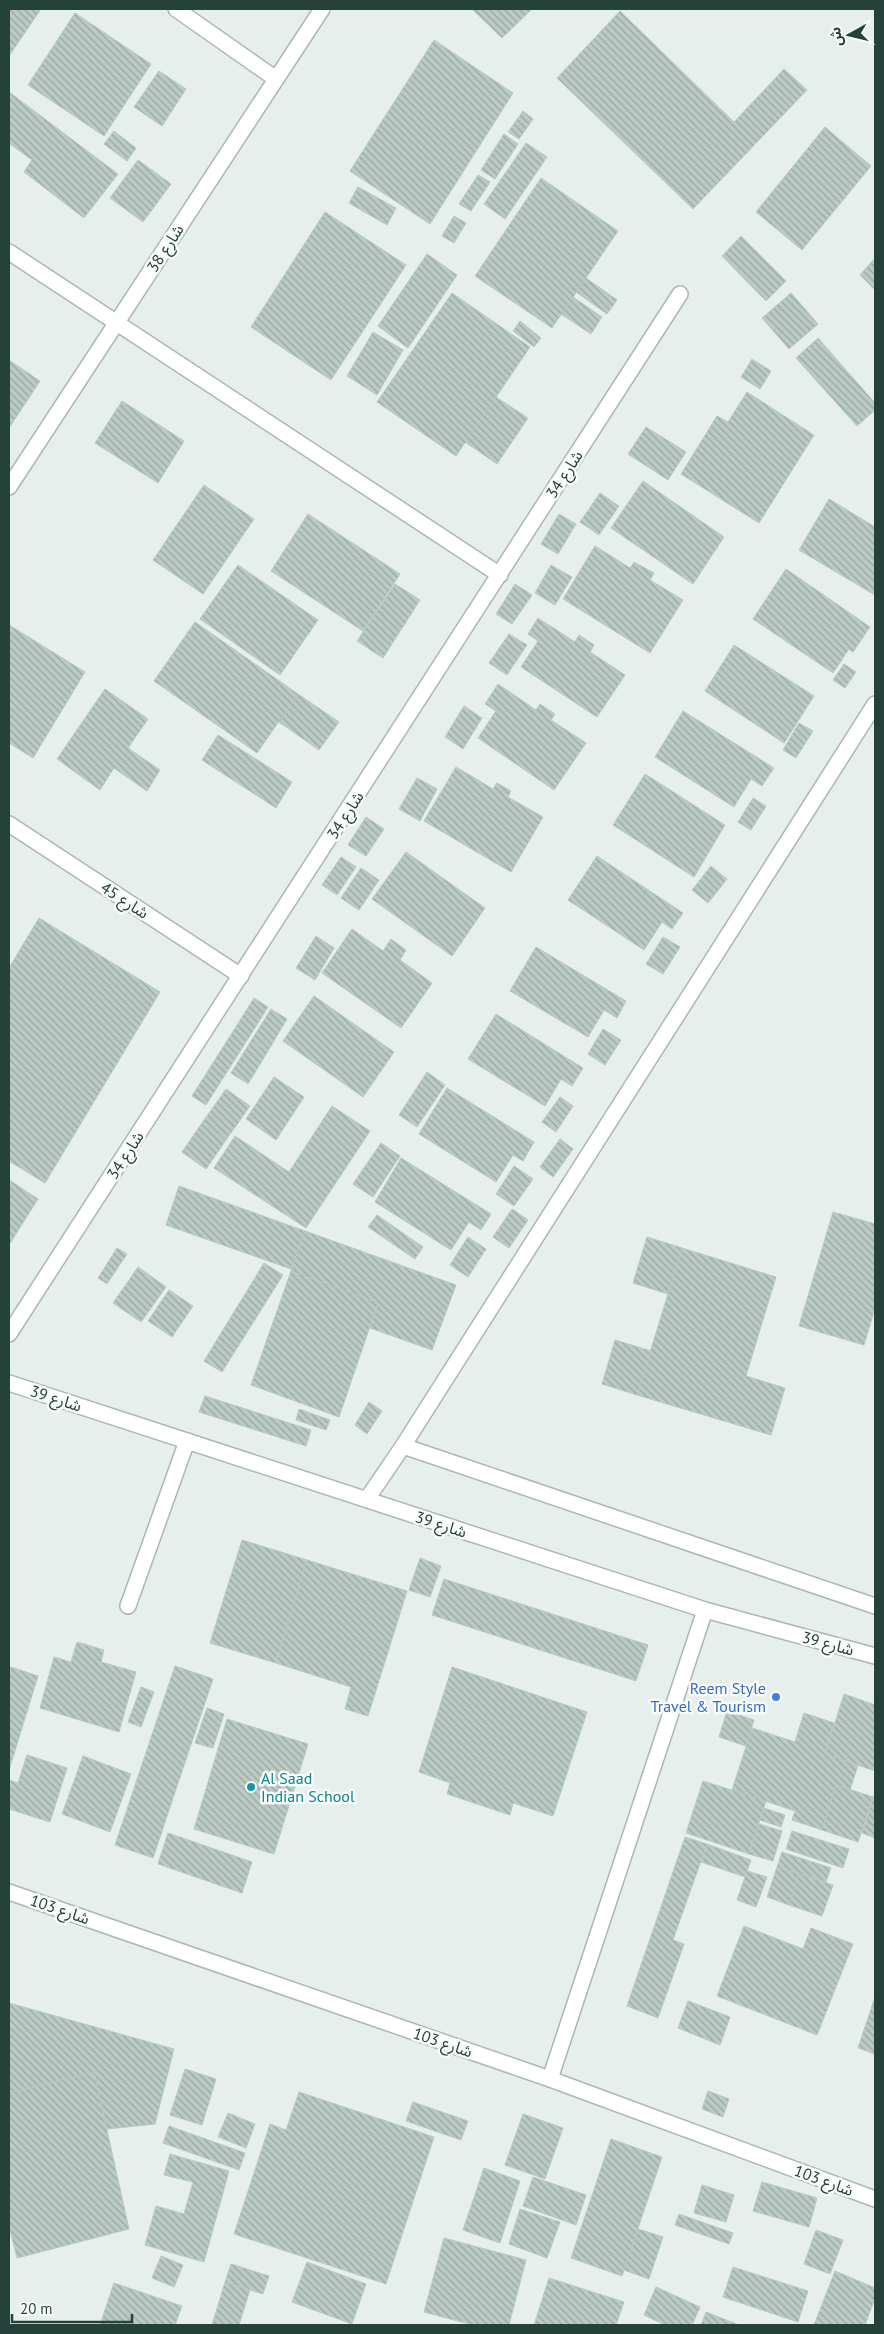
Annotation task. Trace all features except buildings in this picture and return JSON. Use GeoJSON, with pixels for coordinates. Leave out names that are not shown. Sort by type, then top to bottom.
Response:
{"type":"FeatureCollection","features":[{"type":"Feature","properties":{"kind":"street","name":"شارع 38"},"geometry":{"type":"LineString","coordinates":[[9,486],[322,9]]}},
{"type":"Feature","properties":{"kind":"street"},"geometry":{"type":"LineString","coordinates":[[182,11],[276,79]]}},
{"type":"Feature","properties":{"kind":"street"},"geometry":{"type":"LineString","coordinates":[[9,252],[500,575]]}},
{"type":"Feature","properties":{"kind":"street","name":"شارع 34"},"geometry":{"type":"LineString","coordinates":[[9,1334],[680,294]]}},
{"type":"Feature","properties":{"kind":"street"},"geometry":{"type":"LineString","coordinates":[[367,1500],[875,704]]}},
{"type":"Feature","properties":{"kind":"street","name":"شارع 45"},"geometry":{"type":"LineString","coordinates":[[9,824],[241,976]]}},
{"type":"Feature","properties":{"kind":"street","name":"شارع 39"},"geometry":{"type":"LineString","coordinates":[[9,1383],[704,1610],[875,1656]]}},
{"type":"Feature","properties":{"kind":"street"},"geometry":{"type":"LineString","coordinates":[[128,1606],[187,1441]]}},
{"type":"Feature","properties":{"kind":"street"},"geometry":{"type":"LineString","coordinates":[[403,1446],[875,1606]]}},
{"type":"Feature","properties":{"kind":"street"},"geometry":{"type":"LineString","coordinates":[[550,2079],[704,1610]]}},
{"type":"Feature","properties":{"kind":"street","name":"شارع 103"},"geometry":{"type":"LineString","coordinates":[[9,1892],[550,2079],[875,2199]]}},
{"type":"Feature","properties":{"kind":"place","name":"Reem Style Travel & Tourism"},"geometry":{"type":"Point","coordinates":[776,1697]}},
{"type":"Feature","properties":{"kind":"place","name":"Al Saad Indian School"},"geometry":{"type":"Point","coordinates":[251,1787]}}]}
